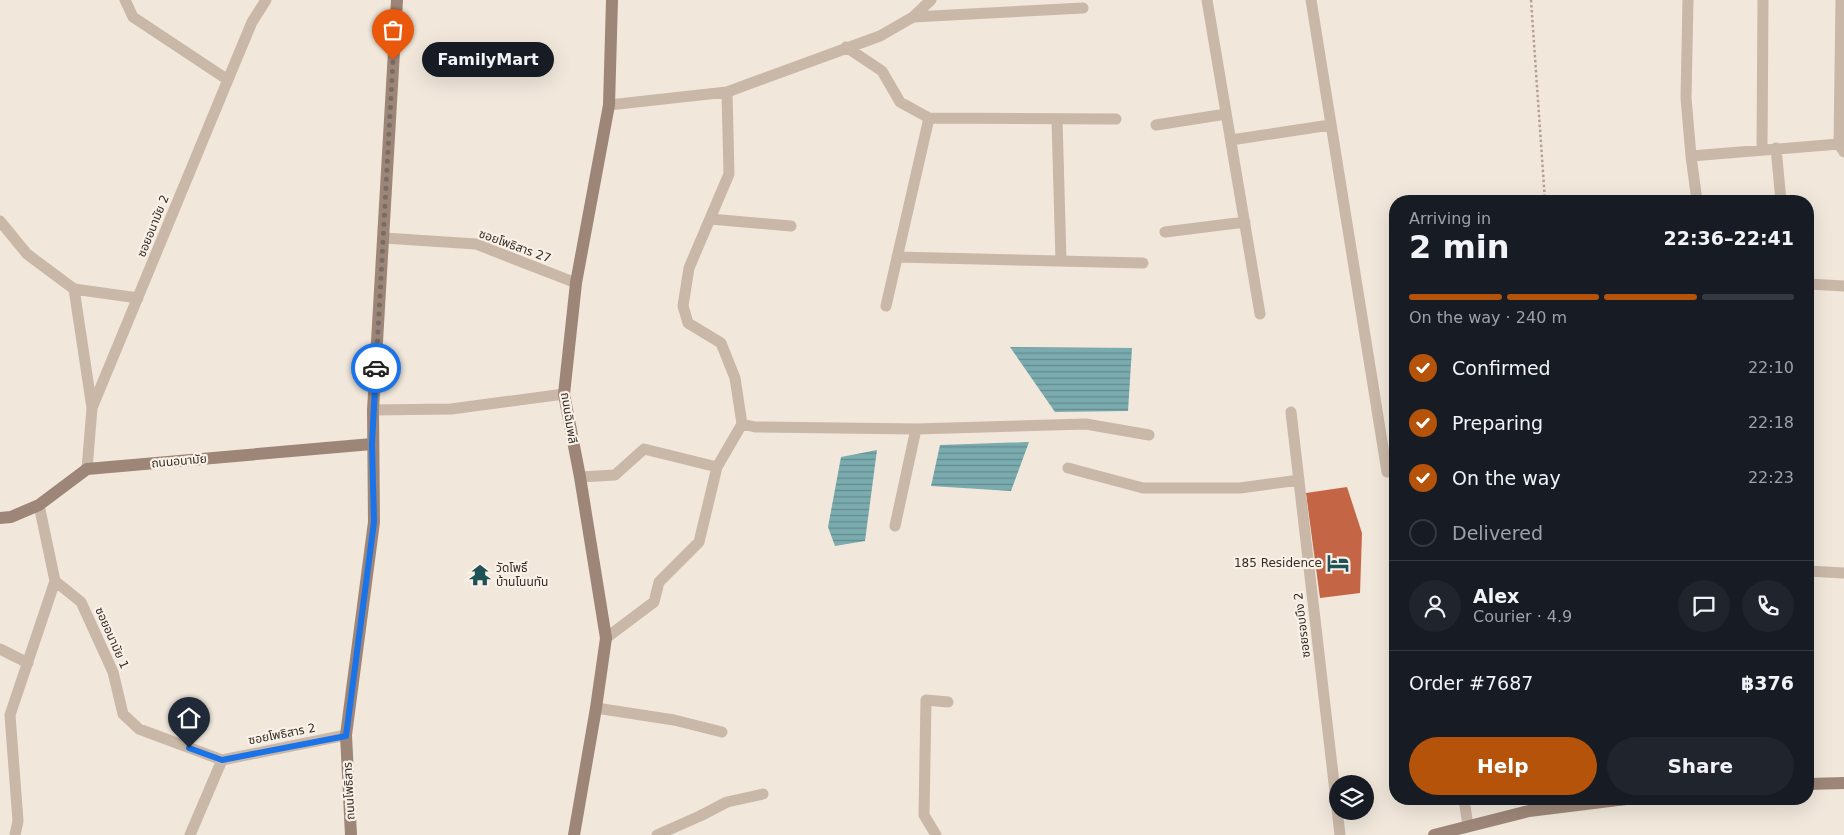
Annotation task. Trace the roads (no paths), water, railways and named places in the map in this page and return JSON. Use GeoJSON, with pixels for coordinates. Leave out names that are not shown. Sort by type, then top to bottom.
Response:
{"type":"FeatureCollection","features":[{"type":"Feature","properties":{"kind":"street"},"geometry":{"type":"LineString","coordinates":[[125,0],[133,17],[228,80]]}},
{"type":"Feature","properties":{"kind":"street","name":"ซอยอนามัย 2"},"geometry":{"type":"LineString","coordinates":[[87,469],[92,408],[252,22],[266,0]]}},
{"type":"Feature","properties":{"kind":"street","name":"ถนนโพธิสาร"},"geometry":{"type":"LineString","coordinates":[[351,835],[346,736],[374,522],[373,410],[397,0]]}},
{"type":"Feature","properties":{"kind":"street"},"geometry":{"type":"LineString","coordinates":[[609,105],[727,92],[880,36],[913,17],[931,0]]}},
{"type":"Feature","properties":{"kind":"street"},"geometry":{"type":"LineString","coordinates":[[1207,0],[1260,314]]}},
{"type":"Feature","properties":{"kind":"street"},"geometry":{"type":"LineString","coordinates":[[1311,0],[1387,472]]}},
{"type":"Feature","properties":{"kind":"street"},"geometry":{"type":"LineString","coordinates":[[1688,0],[1686,98],[1696,195]]}},
{"type":"Feature","properties":{"kind":"street"},"geometry":{"type":"LineString","coordinates":[[1762,149],[1763,0]]}},
{"type":"Feature","properties":{"kind":"street"},"geometry":{"type":"LineString","coordinates":[[1691,156],[1776,148],[1842,146],[1841,0]]}},
{"type":"Feature","properties":{"kind":"street","name":"ถนนฉิมพลี"},"geometry":{"type":"LineString","coordinates":[[574,835],[606,638],[580,477],[564,394],[576,283],[609,105],[610,1]]}},
{"type":"Feature","properties":{"kind":"street"},"geometry":{"type":"LineString","coordinates":[[913,17],[1083,8]]}},
{"type":"Feature","properties":{"kind":"street"},"geometry":{"type":"LineString","coordinates":[[846,47],[882,71],[900,102],[929,118],[1116,119]]}},
{"type":"Feature","properties":{"kind":"street"},"geometry":{"type":"LineString","coordinates":[[606,638],[654,602],[660,582],[699,542],[717,467],[742,424],[734,378],[721,343],[688,323],[683,306],[689,268],[729,174],[727,92]]}},
{"type":"Feature","properties":{"kind":"street"},"geometry":{"type":"LineString","coordinates":[[1156,126],[1226,114]]}},
{"type":"Feature","properties":{"kind":"street"},"geometry":{"type":"LineString","coordinates":[[886,306],[929,118]]}},
{"type":"Feature","properties":{"kind":"street"},"geometry":{"type":"LineString","coordinates":[[1057,119],[1061,261]]}},
{"type":"Feature","properties":{"kind":"street"},"geometry":{"type":"LineString","coordinates":[[1231,140],[1330,125]]}},
{"type":"Feature","properties":{"kind":"street"},"geometry":{"type":"LineString","coordinates":[[1776,148],[1780,195]]}},
{"type":"Feature","properties":{"kind":"street"},"geometry":{"type":"LineString","coordinates":[[710,219],[791,226]]}},
{"type":"Feature","properties":{"kind":"street"},"geometry":{"type":"LineString","coordinates":[[0,221],[27,254],[74,289],[138,298]]}},
{"type":"Feature","properties":{"kind":"street"},"geometry":{"type":"LineString","coordinates":[[1165,232],[1245,222]]}},
{"type":"Feature","properties":{"kind":"street","name":"ซอยโพธิสาร 27"},"geometry":{"type":"LineString","coordinates":[[384,238],[476,244],[576,283]]}},
{"type":"Feature","properties":{"kind":"street"},"geometry":{"type":"LineString","coordinates":[[897,257],[1143,263]]}},
{"type":"Feature","properties":{"kind":"street"},"geometry":{"type":"LineString","coordinates":[[1814,284],[1844,286]]}},
{"type":"Feature","properties":{"kind":"street"},"geometry":{"type":"LineString","coordinates":[[74,289],[92,408]]}},
{"type":"Feature","properties":{"kind":"street"},"geometry":{"type":"LineString","coordinates":[[373,410],[452,409],[564,394]]}},
{"type":"Feature","properties":{"kind":"street","name":"ซอยรอบบึง 2"},"geometry":{"type":"LineString","coordinates":[[1291,412],[1340,835]]}},
{"type":"Feature","properties":{"kind":"street"},"geometry":{"type":"LineString","coordinates":[[742,424],[755,427],[916,428],[1086,424],[1149,436]]}},
{"type":"Feature","properties":{"kind":"street"},"geometry":{"type":"LineString","coordinates":[[895,526],[916,428]]}},
{"type":"Feature","properties":{"kind":"street","name":"ถนนอนามัย"},"geometry":{"type":"LineString","coordinates":[[87,469],[372,444]]}},
{"type":"Feature","properties":{"kind":"street"},"geometry":{"type":"LineString","coordinates":[[580,477],[615,475],[644,449],[717,467]]}},
{"type":"Feature","properties":{"kind":"street"},"geometry":{"type":"LineString","coordinates":[[1068,468],[1144,488],[1240,488],[1299,480]]}},
{"type":"Feature","properties":{"kind":"street"},"geometry":{"type":"LineString","coordinates":[[0,518],[11,517],[39,505],[87,469]]}},
{"type":"Feature","properties":{"kind":"street"},"geometry":{"type":"LineString","coordinates":[[15,835],[18,821],[10,715],[55,581],[39,505]]}},
{"type":"Feature","properties":{"kind":"street"},"geometry":{"type":"LineString","coordinates":[[1814,571],[1844,573]]}},
{"type":"Feature","properties":{"kind":"street","name":"ซอยอนามัย 1"},"geometry":{"type":"LineString","coordinates":[[55,581],[80,602],[113,672],[123,714],[139,729],[222,760]]}},
{"type":"Feature","properties":{"kind":"street"},"geometry":{"type":"LineString","coordinates":[[0,649],[28,664]]}},
{"type":"Feature","properties":{"kind":"street"},"geometry":{"type":"LineString","coordinates":[[936,835],[924,814],[926,700],[948,702]]}},
{"type":"Feature","properties":{"kind":"street"},"geometry":{"type":"LineString","coordinates":[[596,708],[674,720],[722,732]]}},
{"type":"Feature","properties":{"kind":"street","name":"ซอยโพธิสาร 2"},"geometry":{"type":"LineString","coordinates":[[222,760],[346,736]]}},
{"type":"Feature","properties":{"kind":"street"},"geometry":{"type":"LineString","coordinates":[[190,835],[222,760]]}},
{"type":"Feature","properties":{"kind":"street"},"geometry":{"type":"LineString","coordinates":[[1814,784],[1844,783]]}},
{"type":"Feature","properties":{"kind":"street"},"geometry":{"type":"LineString","coordinates":[[657,835],[727,802],[763,794]]}},
{"type":"Feature","properties":{"kind":"street"},"geometry":{"type":"LineString","coordinates":[[1465,805],[1468,826]]}},
{"type":"Feature","properties":{"kind":"street"},"geometry":{"type":"LineString","coordinates":[[1434,835],[1529,811],[1567,805]]}},
{"type":"Feature","properties":{"kind":"water"},"geometry":{"type":"Polygon","coordinates":[[[1010,347],[1132,348],[1128,411],[1055,412],[1010,347]]]}},
{"type":"Feature","properties":{"kind":"water"},"geometry":{"type":"Polygon","coordinates":[[[1029,442],[1011,491],[931,486],[940,445],[1029,442]]]}},
{"type":"Feature","properties":{"kind":"water"},"geometry":{"type":"Polygon","coordinates":[[[877,450],[865,541],[835,546],[828,527],[841,457],[877,450]]]}},
{"type":"Feature","properties":{"kind":"place","name":"FamilyMart"},"geometry":{"type":"Point","coordinates":[393,60]}},
{"type":"Feature","properties":{"kind":"place","name":"185 Residence"},"geometry":{"type":"Point","coordinates":[1338,563]}},
{"type":"Feature","properties":{"kind":"place","name":"วัดโพธิ์ บ้านโนนทัน"},"geometry":{"type":"Point","coordinates":[480,575]}}]}
